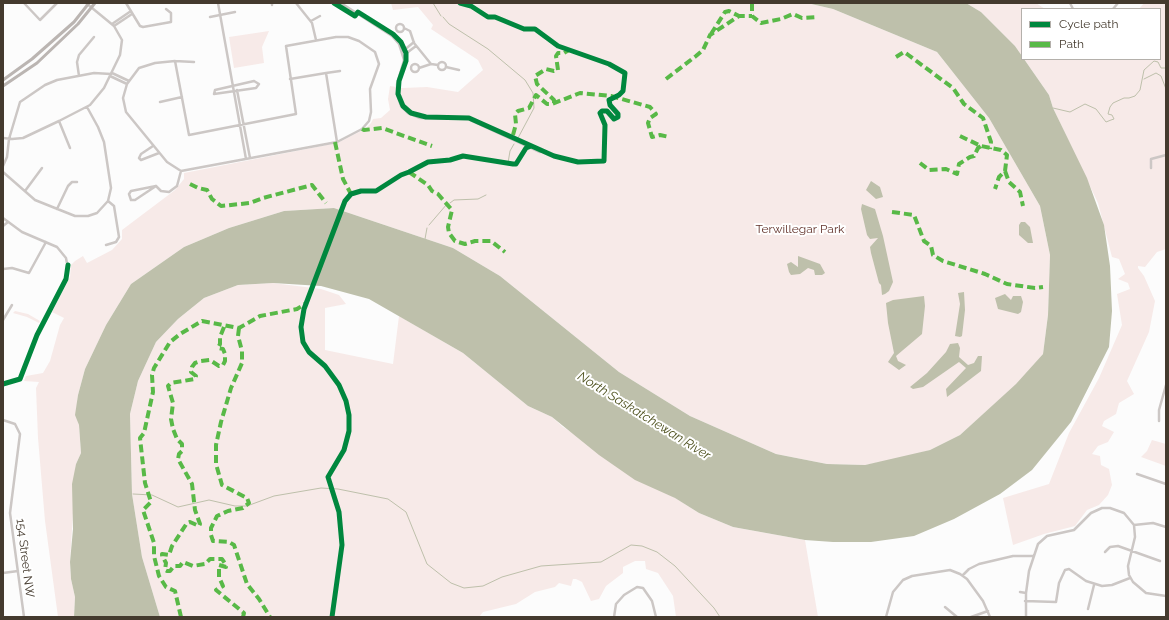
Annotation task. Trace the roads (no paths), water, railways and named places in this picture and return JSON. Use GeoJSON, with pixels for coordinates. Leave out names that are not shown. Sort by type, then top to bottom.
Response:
{"type":"FeatureCollection","features":[{"type":"Feature","properties":{"kind":"main road"},"geometry":{"type":"LineString","coordinates":[[3,86],[36,63],[78,24],[95,3]]}},
{"type":"Feature","properties":{"kind":"main road"},"geometry":{"type":"LineString","coordinates":[[3,80],[32,59],[74,22],[88,4]]}},
{"type":"Feature","properties":{"kind":"street"},"geometry":{"type":"LineString","coordinates":[[24,3],[40,20],[57,3]]}},
{"type":"Feature","properties":{"kind":"street"},"geometry":{"type":"LineString","coordinates":[[126,3],[140,26],[143,27],[169,23],[172,21],[172,16],[166,9]]}},
{"type":"Feature","properties":{"kind":"street"},"geometry":{"type":"LineString","coordinates":[[218,3],[236,91],[246,159]]}},
{"type":"Feature","properties":{"kind":"street"},"geometry":{"type":"LineString","coordinates":[[296,3],[311,21],[316,40]]}},
{"type":"Feature","properties":{"kind":"street"},"geometry":{"type":"LineString","coordinates":[[343,3],[392,36],[399,44],[402,51],[403,63],[397,84],[396,94],[401,106],[408,113],[420,118],[468,120],[540,152]]}},
{"type":"Feature","properties":{"kind":"street"},"geometry":{"type":"LineString","coordinates":[[3,138],[23,138],[87,107],[99,96],[111,74],[122,46],[120,34],[113,25],[88,4]]}},
{"type":"Feature","properties":{"kind":"street"},"geometry":{"type":"LineString","coordinates":[[210,17],[234,12]]}},
{"type":"Feature","properties":{"kind":"street"},"geometry":{"type":"LineString","coordinates":[[113,25],[132,13]]}},
{"type":"Feature","properties":{"kind":"street"},"geometry":{"type":"LineString","coordinates":[[311,21],[320,16]]}},
{"type":"Feature","properties":{"kind":"street"},"geometry":{"type":"LineString","coordinates":[[404,28],[410,32],[416,46],[431,64],[438,66],[441,70],[446,67]]}},
{"type":"Feature","properties":{"kind":"street"},"geometry":{"type":"LineString","coordinates":[[79,76],[77,62],[79,55],[94,37]]}},
{"type":"Feature","properties":{"kind":"street"},"geometry":{"type":"LineString","coordinates":[[175,61],[189,135],[296,114],[286,46],[340,37],[351,38],[374,51],[379,58],[379,67],[370,89],[371,112],[369,121],[362,129],[337,142],[181,171],[167,162],[153,146],[126,112],[123,98],[128,82],[139,68],[155,63],[175,61],[194,62]]}},
{"type":"Feature","properties":{"kind":"street"},"geometry":{"type":"LineString","coordinates":[[402,51],[414,42]]}},
{"type":"Feature","properties":{"kind":"street"},"geometry":{"type":"LineString","coordinates":[[402,51],[408,52],[416,46]]}},
{"type":"Feature","properties":{"kind":"street"},"geometry":{"type":"LineString","coordinates":[[438,66],[443,63],[446,67],[459,70]]}},
{"type":"Feature","properties":{"kind":"street"},"geometry":{"type":"LineString","coordinates":[[419,68],[431,64]]}},
{"type":"Feature","properties":{"kind":"street"},"geometry":{"type":"LineString","coordinates":[[290,79],[340,71]]}},
{"type":"Feature","properties":{"kind":"street"},"geometry":{"type":"LineString","coordinates":[[3,166],[7,157],[9,139],[20,102],[53,81],[79,76],[98,73],[111,74],[128,82]]}},
{"type":"Feature","properties":{"kind":"street"},"geometry":{"type":"LineString","coordinates":[[326,73],[337,142]]}},
{"type":"Feature","properties":{"kind":"street"},"geometry":{"type":"LineString","coordinates":[[254,81],[259,84],[256,88],[236,91],[214,94],[214,92],[254,81]]}},
{"type":"Feature","properties":{"kind":"street"},"geometry":{"type":"LineString","coordinates":[[160,102],[182,97]]}},
{"type":"Feature","properties":{"kind":"street"},"geometry":{"type":"LineString","coordinates":[[3,172],[38,201],[75,216],[88,216],[101,210],[108,201],[111,185],[104,142],[87,107]]}},
{"type":"Feature","properties":{"kind":"street"},"geometry":{"type":"LineString","coordinates":[[59,121],[70,148]]}},
{"type":"Feature","properties":{"kind":"street"},"geometry":{"type":"LineString","coordinates":[[242,125],[250,158]]}},
{"type":"Feature","properties":{"kind":"street"},"geometry":{"type":"LineString","coordinates":[[153,146],[141,154],[139,158],[141,160],[159,153]]}},
{"type":"Feature","properties":{"kind":"street"},"geometry":{"type":"LineString","coordinates":[[1151,168],[1151,159],[1166,155]]}},
{"type":"Feature","properties":{"kind":"street"},"geometry":{"type":"LineString","coordinates":[[25,191],[42,168]]}},
{"type":"Feature","properties":{"kind":"street"},"geometry":{"type":"LineString","coordinates":[[156,186],[135,200],[131,200],[129,194],[131,191],[156,186],[161,190],[169,192],[177,186],[181,171]]}},
{"type":"Feature","properties":{"kind":"street"},"geometry":{"type":"LineString","coordinates":[[57,209],[68,186],[72,182],[77,182]]}},
{"type":"Feature","properties":{"kind":"street"},"geometry":{"type":"LineString","coordinates":[[106,245],[116,242],[119,237],[114,206],[108,201]]}},
{"type":"Feature","properties":{"kind":"street"},"geometry":{"type":"LineString","coordinates":[[3,218],[22,232],[46,242],[60,250],[68,265],[66,279],[37,335],[20,379],[3,384]]}},
{"type":"Feature","properties":{"kind":"street"},"geometry":{"type":"LineString","coordinates":[[3,226],[8,222]]}},
{"type":"Feature","properties":{"kind":"street"},"geometry":{"type":"LineString","coordinates":[[3,269],[12,268],[29,272],[46,242]]}},
{"type":"Feature","properties":{"kind":"street"},"geometry":{"type":"LineString","coordinates":[[3,320],[12,306]]}},
{"type":"Feature","properties":{"kind":"street"},"geometry":{"type":"LineString","coordinates":[[1159,421],[1158,410],[1166,385]]}},
{"type":"Feature","properties":{"kind":"street","name":"154 Street NW"},"geometry":{"type":"LineString","coordinates":[[3,420],[12,422],[19,429],[20,438],[10,513],[24,617]]}},
{"type":"Feature","properties":{"kind":"street"},"geometry":{"type":"LineString","coordinates":[[1137,474],[1166,484]]}},
{"type":"Feature","properties":{"kind":"street"},"geometry":{"type":"LineString","coordinates":[[1026,617],[1026,593],[1033,556],[1038,544],[1045,538],[1074,530],[1089,514],[1098,509],[1107,508],[1124,513],[1134,525],[1136,537],[1128,566],[1130,578],[1143,592],[1166,596]]}},
{"type":"Feature","properties":{"kind":"street"},"geometry":{"type":"LineString","coordinates":[[1134,525],[1153,523],[1166,527]]}},
{"type":"Feature","properties":{"kind":"street"},"geometry":{"type":"LineString","coordinates":[[1105,552],[1109,548],[1116,546],[1160,561]]}},
{"type":"Feature","properties":{"kind":"street"},"geometry":{"type":"LineString","coordinates":[[963,575],[969,569],[979,564],[1016,556],[1033,556]]}},
{"type":"Feature","properties":{"kind":"street"},"geometry":{"type":"LineString","coordinates":[[1025,601],[1056,602],[1060,583],[1065,570],[1069,569],[1094,585],[1112,585],[1130,578]]}},
{"type":"Feature","properties":{"kind":"street"},"geometry":{"type":"LineString","coordinates":[[3,573],[18,571]]}},
{"type":"Feature","properties":{"kind":"street"},"geometry":{"type":"LineString","coordinates":[[886,617],[894,591],[905,578],[915,575],[947,571],[955,571],[963,575],[980,596],[990,617]]}},
{"type":"Feature","properties":{"kind":"street"},"geometry":{"type":"LineString","coordinates":[[1088,608],[1094,585]]}},
{"type":"Feature","properties":{"kind":"street"},"geometry":{"type":"LineString","coordinates":[[614,617],[616,604],[624,595],[637,587],[643,588],[652,601],[656,617]]}},
{"type":"Feature","properties":{"kind":"street"},"geometry":{"type":"LineString","coordinates":[[1020,592],[1026,593]]}},
{"type":"Feature","properties":{"kind":"street"},"geometry":{"type":"LineString","coordinates":[[945,607],[957,617]]}},
{"type":"Feature","properties":{"kind":"street"},"geometry":{"type":"LineString","coordinates":[[971,617],[988,611]]}},
{"type":"Feature","properties":{"kind":"water","name":"North Saskatchewan River"},"geometry":{"type":"Polygon","coordinates":[[[807,3],[966,3],[981,12],[1015,46],[1021,55],[1021,60],[1025,60],[1049,95],[1053,108],[1087,178],[1104,225],[1110,266],[1112,311],[1109,347],[1071,422],[1032,470],[1000,494],[954,519],[914,536],[871,542],[833,542],[805,540],[733,527],[699,513],[675,498],[635,480],[599,455],[552,417],[528,406],[463,353],[369,299],[321,286],[273,283],[238,285],[204,298],[178,319],[156,342],[138,381],[130,414],[132,494],[142,557],[160,617],[74,617],[75,597],[71,579],[70,562],[73,529],[72,484],[76,464],[81,453],[79,425],[75,415],[78,395],[85,369],[106,325],[131,284],[184,247],[229,228],[284,211],[334,208],[453,248],[500,276],[619,372],[690,416],[776,454],[827,464],[865,465],[930,450],[960,435],[1016,384],[1043,354],[1048,315],[1050,255],[1040,206],[989,118],[937,52],[833,9],[807,3]]]}},
{"type":"Feature","properties":{"kind":"water"},"geometry":{"type":"Polygon","coordinates":[[[871,181],[880,187],[883,197],[876,199],[866,190],[871,181]]]}},
{"type":"Feature","properties":{"kind":"water"},"geometry":{"type":"Polygon","coordinates":[[[862,204],[875,209],[883,236],[893,282],[889,291],[882,295],[881,285],[879,283],[870,247],[878,238],[870,239],[867,235],[861,209],[862,204]]]}},
{"type":"Feature","properties":{"kind":"water"},"geometry":{"type":"Polygon","coordinates":[[[1021,222],[1025,222],[1030,227],[1033,243],[1028,243],[1019,235],[1019,225],[1021,222]]]}},
{"type":"Feature","properties":{"kind":"water"},"geometry":{"type":"Polygon","coordinates":[[[798,256],[820,264],[825,273],[822,275],[815,275],[814,270],[808,268],[800,274],[791,275],[787,264],[791,262],[798,267],[798,256]]]}},
{"type":"Feature","properties":{"kind":"water"},"geometry":{"type":"Polygon","coordinates":[[[964,292],[965,310],[962,336],[960,337],[955,336],[960,304],[958,293],[964,292]]]}},
{"type":"Feature","properties":{"kind":"water"},"geometry":{"type":"Polygon","coordinates":[[[1005,294],[1011,300],[1013,296],[1021,296],[1023,302],[1021,312],[1018,314],[998,309],[995,298],[1005,294]]]}},
{"type":"Feature","properties":{"kind":"water"},"geometry":{"type":"Polygon","coordinates":[[[924,296],[925,306],[922,334],[896,356],[898,361],[906,365],[899,370],[888,362],[894,353],[886,303],[893,300],[924,296]]]}},
{"type":"Feature","properties":{"kind":"water"},"geometry":{"type":"Polygon","coordinates":[[[958,343],[960,348],[959,357],[968,365],[974,363],[978,356],[982,356],[981,371],[947,397],[946,389],[966,368],[959,362],[923,387],[913,389],[910,387],[927,373],[946,352],[950,344],[958,343]]]}},
{"type":"Feature","properties":{"kind":"waterway"},"geometry":{"type":"LineString","coordinates":[[433,3],[441,16]]}},
{"type":"Feature","properties":{"kind":"waterway"},"geometry":{"type":"LineString","coordinates":[[443,17],[449,24],[488,49],[525,80],[533,93],[534,108],[518,138]]}},
{"type":"Feature","properties":{"kind":"waterway"},"geometry":{"type":"LineString","coordinates":[[1053,108],[1070,112],[1085,104],[1096,109],[1106,122],[1114,119],[1112,115],[1108,114],[1113,103],[1124,98],[1135,96],[1140,90],[1144,70],[1154,61],[1158,62],[1161,68],[1166,68],[1166,66]]}},
{"type":"Feature","properties":{"kind":"waterway"},"geometry":{"type":"LineString","coordinates":[[1144,79],[1156,73],[1161,76],[1166,89]]}},
{"type":"Feature","properties":{"kind":"waterway"},"geometry":{"type":"LineString","coordinates":[[508,163],[510,151],[514,144]]}},
{"type":"Feature","properties":{"kind":"waterway"},"geometry":{"type":"LineString","coordinates":[[450,203],[454,200],[478,199],[486,195]]}},
{"type":"Feature","properties":{"kind":"waterway"},"geometry":{"type":"LineString","coordinates":[[429,225],[447,204]]}},
{"type":"Feature","properties":{"kind":"waterway"},"geometry":{"type":"LineString","coordinates":[[425,239],[427,228]]}},
{"type":"Feature","properties":{"kind":"waterway"},"geometry":{"type":"LineString","coordinates":[[133,494],[152,495],[178,507],[209,500],[235,506],[247,506],[274,496],[321,488],[338,489],[388,499],[406,512],[427,564],[451,583],[464,588],[483,586],[502,577],[541,566],[601,562],[631,545],[642,546],[657,552],[675,566],[714,608],[720,617]]}},
{"type":"Feature","properties":{"kind":"park label","name":"Terwillegar Park"},"geometry":{"type":"Point","coordinates":[800,229]}}]}
